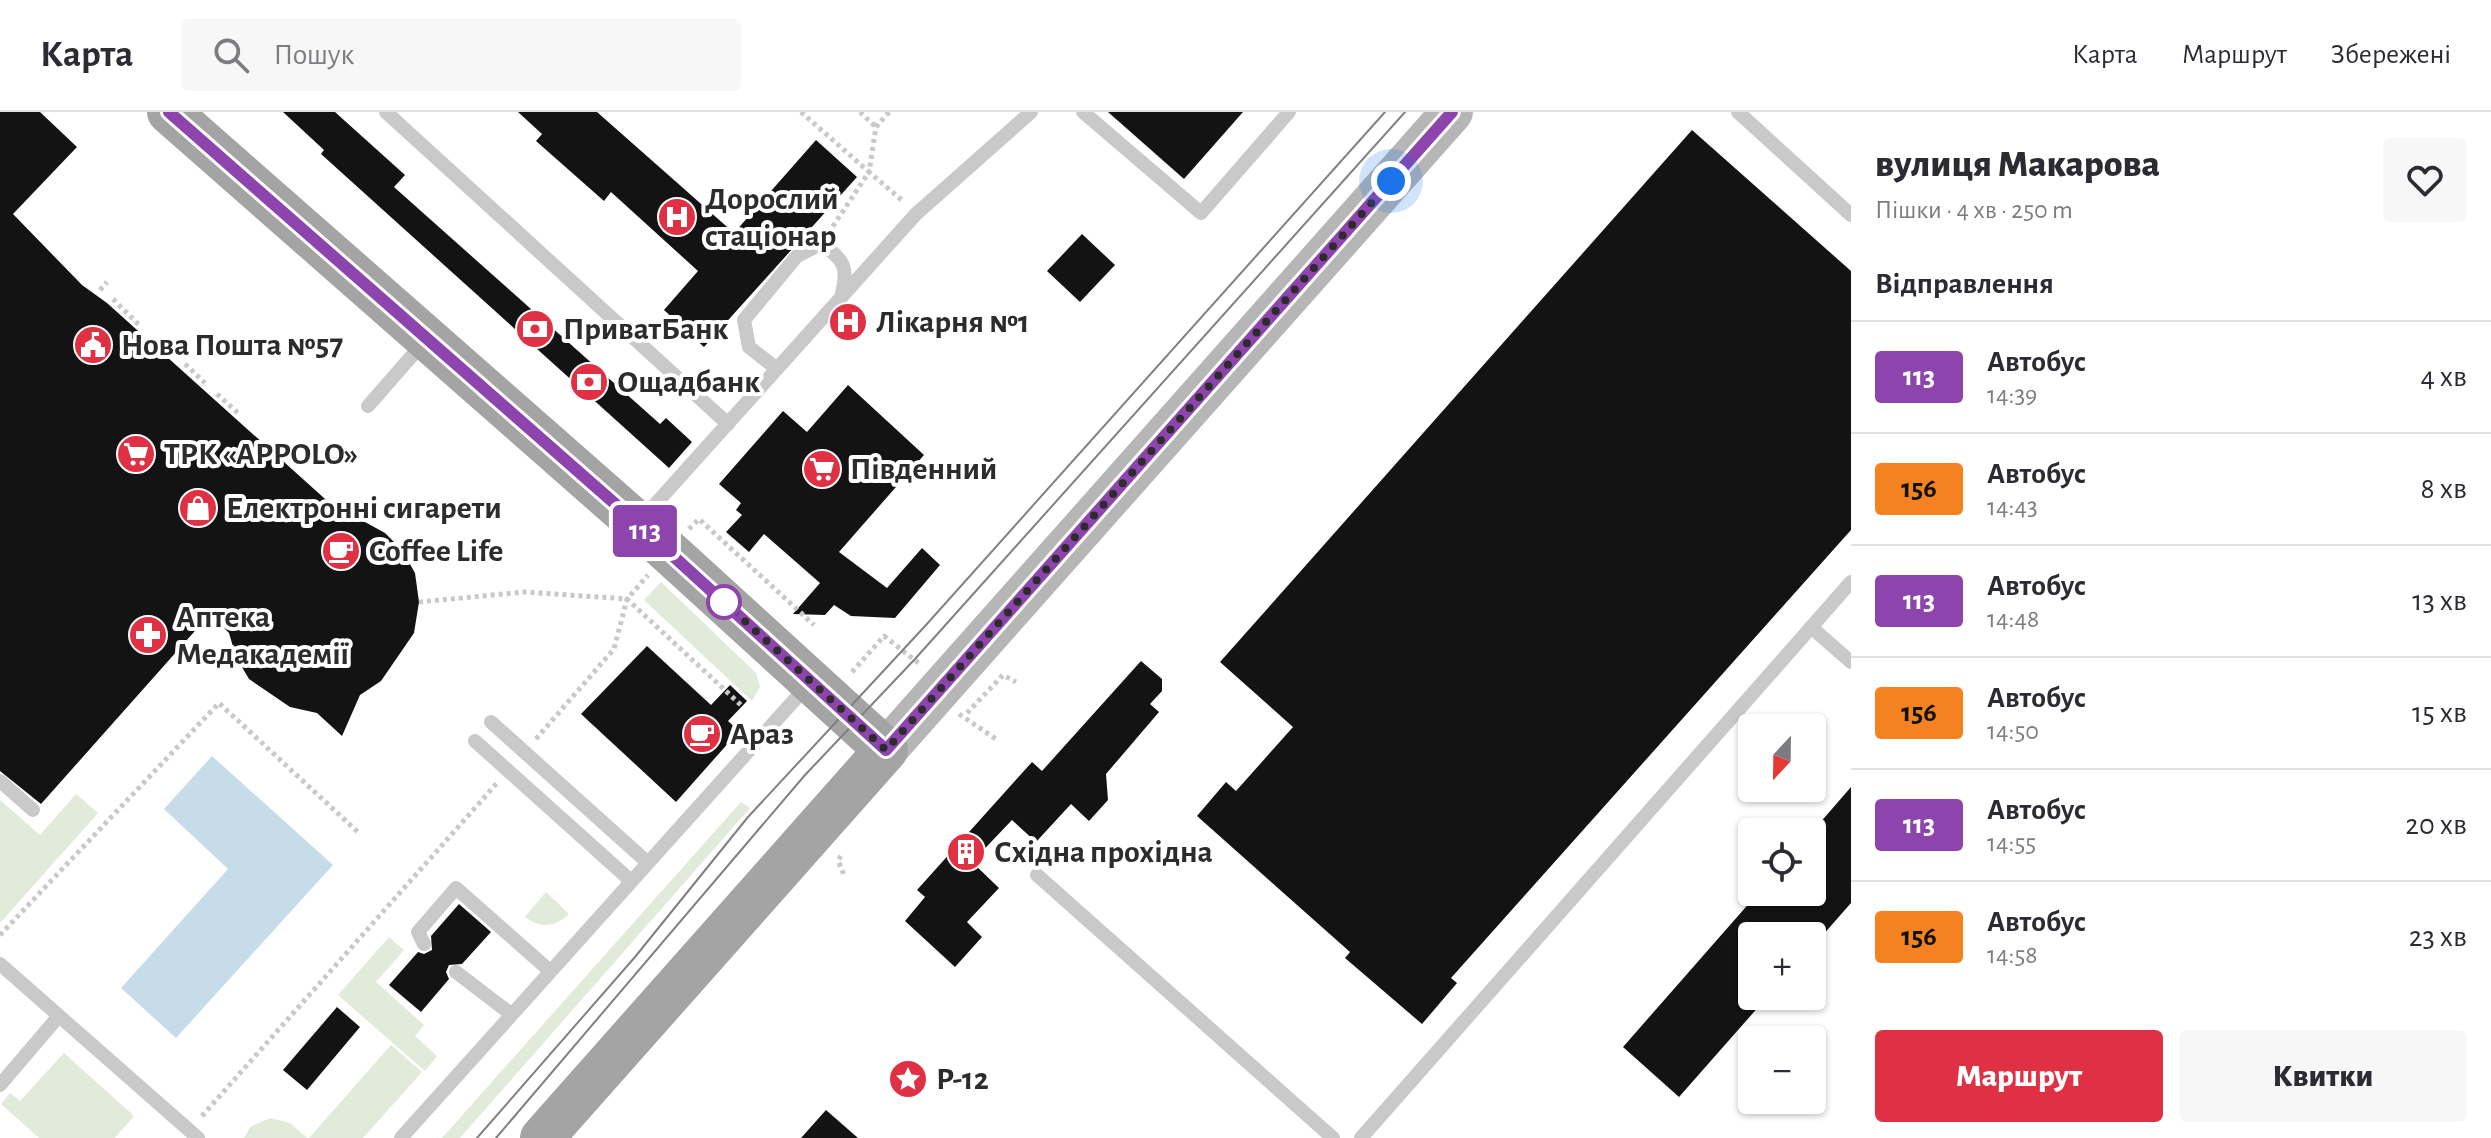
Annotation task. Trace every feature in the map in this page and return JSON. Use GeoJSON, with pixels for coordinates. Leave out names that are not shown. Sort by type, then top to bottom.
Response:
{"type":"FeatureCollection","features":[{"type":"Feature","properties":{"kind":"main road"},"geometry":{"type":"LineString","coordinates":[[542,1138],[1452,112]]}},
{"type":"Feature","properties":{"kind":"main road"},"geometry":{"type":"LineString","coordinates":[[186,117],[427,339],[653,538],[832,676],[886,750]]}},
{"type":"Feature","properties":{"kind":"lane"},"geometry":{"type":"LineString","coordinates":[[386,112],[728,424]]}},
{"type":"Feature","properties":{"kind":"lane"},"geometry":{"type":"LineString","coordinates":[[653,538],[728,424],[916,214],[1031,112]]}},
{"type":"Feature","properties":{"kind":"lane"},"geometry":{"type":"LineString","coordinates":[[1083,112],[1201,213],[1289,112]]}},
{"type":"Feature","properties":{"kind":"lane"},"geometry":{"type":"LineString","coordinates":[[1738,112],[1851,215]]}},
{"type":"Feature","properties":{"kind":"lane"},"geometry":{"type":"LineString","coordinates":[[777,369],[749,347],[744,320],[797,256],[821,244],[840,256],[847,274],[841,298]]}},
{"type":"Feature","properties":{"kind":"lane"},"geometry":{"type":"LineString","coordinates":[[368,406],[427,339]]}},
{"type":"Feature","properties":{"kind":"lane"},"geometry":{"type":"LineString","coordinates":[[1361,1138],[1851,582]]}},
{"type":"Feature","properties":{"kind":"lane"},"geometry":{"type":"LineString","coordinates":[[1811,627],[1851,662]]}},
{"type":"Feature","properties":{"kind":"lane"},"geometry":{"type":"LineString","coordinates":[[401,1138],[630,880],[832,676]]}},
{"type":"Feature","properties":{"kind":"lane"},"geometry":{"type":"LineString","coordinates":[[491,722],[647,862]]}},
{"type":"Feature","properties":{"kind":"lane"},"geometry":{"type":"LineString","coordinates":[[475,741],[630,880]]}},
{"type":"Feature","properties":{"kind":"lane"},"geometry":{"type":"LineString","coordinates":[[0,781],[33,810]]}},
{"type":"Feature","properties":{"kind":"lane"},"geometry":{"type":"LineString","coordinates":[[1037,875],[1333,1138]]}},
{"type":"Feature","properties":{"kind":"lane"},"geometry":{"type":"LineString","coordinates":[[424,944],[418,932],[456,888],[550,971]]}},
{"type":"Feature","properties":{"kind":"lane"},"geometry":{"type":"LineString","coordinates":[[0,964],[194,1134]]}},
{"type":"Feature","properties":{"kind":"lane"},"geometry":{"type":"LineString","coordinates":[[456,972],[511,1014]]}},
{"type":"Feature","properties":{"kind":"lane"},"geometry":{"type":"LineString","coordinates":[[0,1085],[58,1017]]}},
{"type":"Feature","properties":{"kind":"path"},"geometry":{"type":"LineString","coordinates":[[801,112],[916,214]]}},
{"type":"Feature","properties":{"kind":"path"},"geometry":{"type":"LineString","coordinates":[[860,112],[876,127]]}},
{"type":"Feature","properties":{"kind":"path"},"geometry":{"type":"LineString","coordinates":[[821,244],[869,172],[876,127],[889,112]]}},
{"type":"Feature","properties":{"kind":"path"},"geometry":{"type":"LineString","coordinates":[[100,290],[107,282]]}},
{"type":"Feature","properties":{"kind":"path"},"geometry":{"type":"LineString","coordinates":[[113,299],[140,326]]}},
{"type":"Feature","properties":{"kind":"path"},"geometry":{"type":"LineString","coordinates":[[185,364],[205,383]]}},
{"type":"Feature","properties":{"kind":"path"},"geometry":{"type":"LineString","coordinates":[[217,394],[238,413]]}},
{"type":"Feature","properties":{"kind":"path"},"geometry":{"type":"LineString","coordinates":[[524,752],[614,649],[627,599],[653,538],[699,519],[814,625]]}},
{"type":"Feature","properties":{"kind":"path"},"geometry":{"type":"LineString","coordinates":[[419,602],[525,592],[627,599],[742,706]]}},
{"type":"Feature","properties":{"kind":"path"},"geometry":{"type":"LineString","coordinates":[[832,676],[884,636],[927,671]]}},
{"type":"Feature","properties":{"kind":"path"},"geometry":{"type":"LineString","coordinates":[[967,713],[1003,675],[1016,682]]}},
{"type":"Feature","properties":{"kind":"path"},"geometry":{"type":"LineString","coordinates":[[0,935],[219,703],[360,834]]}},
{"type":"Feature","properties":{"kind":"path"},"geometry":{"type":"LineString","coordinates":[[955,711],[996,739]]}},
{"type":"Feature","properties":{"kind":"path"},"geometry":{"type":"LineString","coordinates":[[194,1134],[509,769]]}},
{"type":"Feature","properties":{"kind":"path"},"geometry":{"type":"LineString","coordinates":[[838,860],[844,875]]}},
{"type":"Feature","properties":{"kind":"green space"},"geometry":{"type":"Polygon","coordinates":[[[661,582],[756,673],[760,687],[752,701],[644,600],[661,582]]]}},
{"type":"Feature","properties":{"kind":"green space"},"geometry":{"type":"Polygon","coordinates":[[[76,794],[98,813],[0,923],[0,800],[40,835],[76,794]]]}},
{"type":"Feature","properties":{"kind":"green space"},"geometry":{"type":"Polygon","coordinates":[[[741,802],[750,808],[460,1138],[442,1138],[741,802]]]}},
{"type":"Feature","properties":{"kind":"green space"},"geometry":{"type":"Polygon","coordinates":[[[546,892],[569,914],[559,922],[542,925],[525,917],[546,892]]]}},
{"type":"Feature","properties":{"kind":"green space"},"geometry":{"type":"Polygon","coordinates":[[[389,937],[404,950],[376,982],[424,1025],[415,1036],[437,1056],[425,1071],[338,995],[389,937]]]}},
{"type":"Feature","properties":{"kind":"green space"},"geometry":{"type":"Polygon","coordinates":[[[391,1045],[422,1072],[363,1138],[309,1138],[391,1045]]]}},
{"type":"Feature","properties":{"kind":"green space"},"geometry":{"type":"Polygon","coordinates":[[[64,1053],[134,1116],[115,1138],[39,1138],[1,1104],[10,1093],[20,1101],[64,1053]]]}},
{"type":"Feature","properties":{"kind":"green space"},"geometry":{"type":"Polygon","coordinates":[[[270,1118],[290,1123],[307,1138],[244,1138],[250,1127],[270,1118]]]}},
{"type":"Feature","properties":{"kind":"water"},"geometry":{"type":"Polygon","coordinates":[[[212,756],[333,865],[176,1038],[121,988],[228,869],[164,809],[212,756]]]}},
{"type":"Feature","properties":{"kind":"building","name":"ТРК «APPOLO»"},"geometry":{"type":"Polygon","coordinates":[[[0,112],[40,112],[77,147],[13,214],[82,285],[107,303],[344,516],[365,522],[385,533],[402,550],[415,573],[419,602],[414,633],[381,681],[360,695],[342,736],[317,713],[290,707],[249,679],[236,657],[229,633],[210,614],[41,804],[0,771],[0,112]]]}},
{"type":"Feature","properties":{"kind":"building"},"geometry":{"type":"Polygon","coordinates":[[[283,112],[335,112],[405,175],[394,187],[660,424],[666,418],[692,442],[669,468],[321,154],[324,150],[283,112]]]}},
{"type":"Feature","properties":{"kind":"building","name":"Дорослий стаціонар"},"geometry":{"type":"Polygon","coordinates":[[[518,112],[597,112],[734,233],[816,140],[857,177],[704,347],[664,310],[698,271],[611,192],[604,201],[536,141],[542,134],[518,112]]]}},
{"type":"Feature","properties":{"kind":"building"},"geometry":{"type":"Polygon","coordinates":[[[1108,112],[1243,112],[1184,179],[1108,112]]]}},
{"type":"Feature","properties":{"kind":"building"},"geometry":{"type":"Polygon","coordinates":[[[1692,130],[1851,271],[1851,530],[1451,978],[1457,983],[1422,1024],[1345,958],[1350,952],[1197,816],[1226,782],[1236,791],[1293,727],[1220,662],[1692,130]]]}},
{"type":"Feature","properties":{"kind":"building"},"geometry":{"type":"Polygon","coordinates":[[[1082,234],[1115,265],[1080,302],[1047,271],[1082,234]]]}},
{"type":"Feature","properties":{"kind":"building","name":"Південний"},"geometry":{"type":"Polygon","coordinates":[[[848,385],[924,455],[839,552],[887,588],[922,548],[940,565],[895,618],[851,616],[834,605],[825,615],[793,614],[820,583],[764,534],[749,552],[726,532],[742,515],[736,510],[741,503],[719,484],[783,411],[807,432],[848,385]]]}},
{"type":"Feature","properties":{"kind":"building"},"geometry":{"type":"Polygon","coordinates":[[[647,646],[711,705],[730,685],[747,701],[728,721],[739,731],[676,802],[581,714],[647,646]]]}},
{"type":"Feature","properties":{"kind":"building"},"geometry":{"type":"Polygon","coordinates":[[[1141,661],[1162,679],[1162,691],[1150,704],[1159,712],[1106,774],[1108,800],[1089,821],[1071,804],[1036,842],[1012,820],[972,862],[999,888],[967,922],[982,937],[955,967],[905,921],[925,897],[917,890],[1032,762],[1042,771],[1141,661]]]}},
{"type":"Feature","properties":{"kind":"building"},"geometry":{"type":"Polygon","coordinates":[[[1851,787],[1851,903],[1826,931],[1826,922],[1738,922],[1738,1010],[1756,1010],[1738,1026],[1738,1030],[1679,1097],[1623,1047],[1747,906],[1826,906],[1824,818],[1851,787]]]}},
{"type":"Feature","properties":{"kind":"building"},"geometry":{"type":"Polygon","coordinates":[[[459,904],[491,932],[462,964],[449,965],[446,972],[449,979],[421,1012],[389,985],[418,952],[424,954],[432,950],[431,936],[459,904]]]}},
{"type":"Feature","properties":{"kind":"building"},"geometry":{"type":"Polygon","coordinates":[[[337,1007],[360,1027],[307,1090],[283,1070],[337,1007]]]}},
{"type":"Feature","properties":{"kind":"building"},"geometry":{"type":"Polygon","coordinates":[[[826,1110],[858,1138],[801,1138],[826,1110]]]}},
{"type":"Feature","properties":{"kind":"tram line"},"geometry":{"type":"LineString","coordinates":[[477,1138],[635,957],[748,817],[926,625],[1385,112]]}},
{"type":"Feature","properties":{"kind":"tram line"},"geometry":{"type":"LineString","coordinates":[[496,1138],[805,775],[915,659],[1405,112]]}},
{"type":"Feature","properties":{"kind":"bus line","name":"113"},"geometry":{"type":"LineString","coordinates":[[169,112],[638,524],[886,750],[1452,112]]}},
{"type":"Feature","properties":{"kind":"place","name":"Дорослий стаціонар"},"geometry":{"type":"Point","coordinates":[677,217]}},
{"type":"Feature","properties":{"kind":"place","name":"Лікарня №1"},"geometry":{"type":"Point","coordinates":[848,322]}},
{"type":"Feature","properties":{"kind":"place","name":"ПриватБанк"},"geometry":{"type":"Point","coordinates":[535,329]}},
{"type":"Feature","properties":{"kind":"place","name":"Нова Пошта №57"},"geometry":{"type":"Point","coordinates":[93,345]}},
{"type":"Feature","properties":{"kind":"place","name":"Ощадбанк"},"geometry":{"type":"Point","coordinates":[589,382]}},
{"type":"Feature","properties":{"kind":"place","name":"ТРК «APPOLO»"},"geometry":{"type":"Point","coordinates":[136,454]}},
{"type":"Feature","properties":{"kind":"place","name":"Південний"},"geometry":{"type":"Point","coordinates":[822,469]}},
{"type":"Feature","properties":{"kind":"place","name":"Електронні сигарети"},"geometry":{"type":"Point","coordinates":[198,508]}},
{"type":"Feature","properties":{"kind":"place","name":"Coffee Life"},"geometry":{"type":"Point","coordinates":[341,551]}},
{"type":"Feature","properties":{"kind":"place","name":"Аптека Медакадемії"},"geometry":{"type":"Point","coordinates":[148,635]}},
{"type":"Feature","properties":{"kind":"place","name":"Араз"},"geometry":{"type":"Point","coordinates":[702,734]}},
{"type":"Feature","properties":{"kind":"place","name":"Східна прохідна"},"geometry":{"type":"Point","coordinates":[966,852]}},
{"type":"Feature","properties":{"kind":"place","name":"Р-12"},"geometry":{"type":"Point","coordinates":[908,1079]}},
{"type":"Feature","properties":{"kind":"route"},"geometry":{"type":"LineString","coordinates":[[724,602],[886,750],[1391,181]]}}]}
